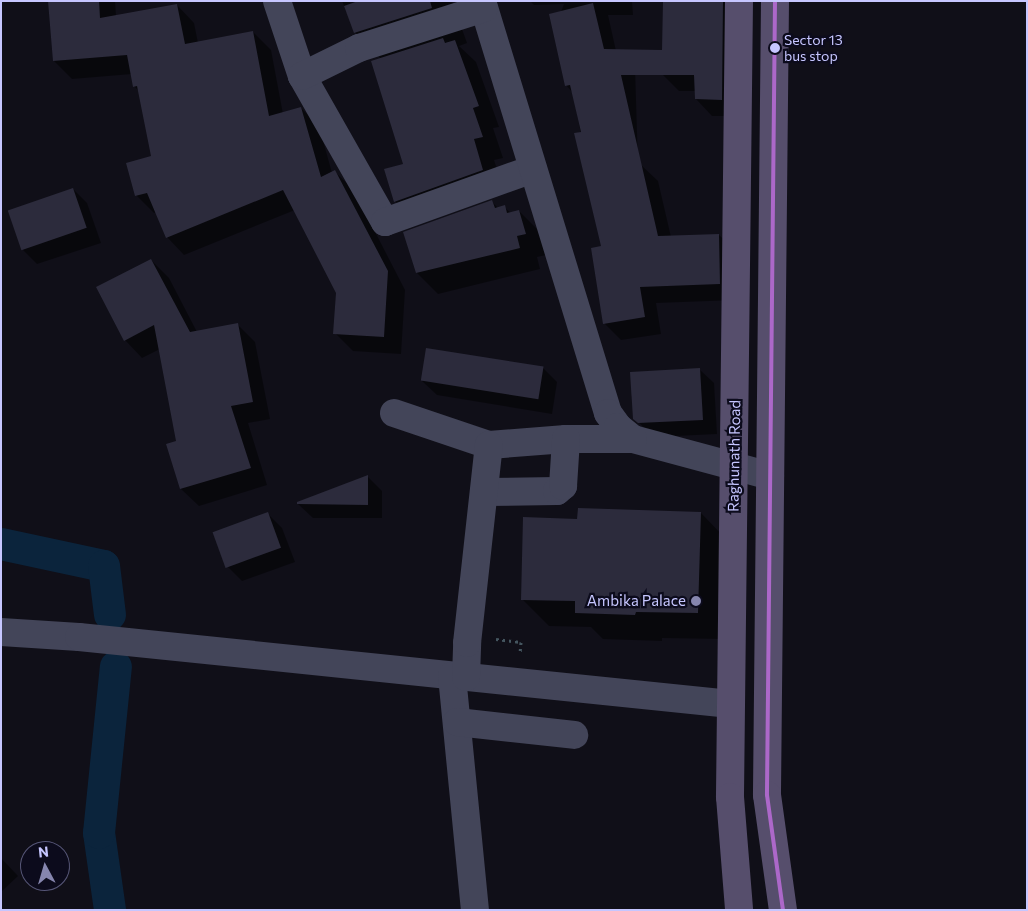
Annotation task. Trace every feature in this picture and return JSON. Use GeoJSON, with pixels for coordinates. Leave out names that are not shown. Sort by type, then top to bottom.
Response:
{"type":"FeatureCollection","features":[{"type":"Feature","properties":{"kind":"main road","name":"Raghunath Road"},"geometry":{"type":"LineString","coordinates":[[739,1],[730,797],[739,910]]}},
{"type":"Feature","properties":{"kind":"main road"},"geometry":{"type":"LineString","coordinates":[[775,1],[767,795],[783,910]]}},
{"type":"Feature","properties":{"kind":"main road"},"geometry":{"type":"LineString","coordinates":[[730,797],[767,795]]}},
{"type":"Feature","properties":{"kind":"street"},"geometry":{"type":"LineString","coordinates":[[277,1],[302,76],[385,222],[533,169]]}},
{"type":"Feature","properties":{"kind":"street"},"geometry":{"type":"LineString","coordinates":[[302,76],[359,48],[483,5],[608,413],[618,427],[633,439]]}},
{"type":"Feature","properties":{"kind":"street"},"geometry":{"type":"LineString","coordinates":[[394,414],[489,445],[566,439],[633,439],[734,464],[770,476]]}},
{"type":"Feature","properties":{"kind":"street"},"geometry":{"type":"LineString","coordinates":[[484,492],[557,491],[564,486],[566,439]]}},
{"type":"Feature","properties":{"kind":"street"},"geometry":{"type":"LineString","coordinates":[[475,910],[457,722],[459,676],[467,643],[489,445]]}},
{"type":"Feature","properties":{"kind":"street"},"geometry":{"type":"LineString","coordinates":[[1,632],[78,637],[731,704]]}},
{"type":"Feature","properties":{"kind":"street"},"geometry":{"type":"LineString","coordinates":[[457,722],[574,735]]}},
{"type":"Feature","properties":{"kind":"building"},"geometry":{"type":"Polygon","coordinates":[[[48,1],[99,1],[100,18],[177,4],[185,44],[253,31],[269,116],[301,107],[321,177],[335,170],[388,271],[384,337],[333,334],[336,293],[283,190],[166,238],[147,193],[135,196],[126,163],[151,156],[137,86],[133,87],[127,55],[53,61],[48,1]]]}},
{"type":"Feature","properties":{"kind":"building"},"geometry":{"type":"Polygon","coordinates":[[[358,1],[430,1],[432,8],[354,33],[344,6],[358,1]]]}},
{"type":"Feature","properties":{"kind":"building"},"geometry":{"type":"Polygon","coordinates":[[[663,1],[723,1],[722,100],[695,99],[694,75],[621,75],[658,236],[719,234],[720,284],[640,287],[645,317],[603,324],[591,248],[601,246],[574,133],[581,132],[570,85],[565,86],[549,14],[593,3],[604,49],[662,50],[663,1]]]}},
{"type":"Feature","properties":{"kind":"building"},"geometry":{"type":"Polygon","coordinates":[[[443,38],[445,43],[455,40],[479,106],[473,108],[483,137],[474,139],[483,170],[394,202],[384,169],[403,164],[371,61],[443,38]]]}},
{"type":"Feature","properties":{"kind":"building"},"geometry":{"type":"Polygon","coordinates":[[[73,188],[87,228],[21,250],[8,210],[73,188]]]}},
{"type":"Feature","properties":{"kind":"building"},"geometry":{"type":"Polygon","coordinates":[[[492,200],[495,208],[505,205],[507,213],[519,210],[526,234],[517,236],[520,248],[416,273],[403,232],[492,200]]]}},
{"type":"Feature","properties":{"kind":"building"},"geometry":{"type":"Polygon","coordinates":[[[151,259],[190,332],[238,323],[253,402],[231,406],[251,468],[180,489],[166,444],[176,441],[154,325],[124,341],[96,287],[151,259]]]}},
{"type":"Feature","properties":{"kind":"building"},"geometry":{"type":"Polygon","coordinates":[[[426,348],[544,367],[538,399],[421,381],[426,348]]]}},
{"type":"Feature","properties":{"kind":"building"},"geometry":{"type":"Polygon","coordinates":[[[700,368],[703,420],[638,423],[633,419],[630,372],[700,368]]]}},
{"type":"Feature","properties":{"kind":"building"},"geometry":{"type":"Polygon","coordinates":[[[368,475],[368,505],[297,504],[297,502],[368,475]]]}},
{"type":"Feature","properties":{"kind":"building"},"geometry":{"type":"Polygon","coordinates":[[[578,508],[701,512],[698,613],[636,612],[635,615],[575,613],[575,601],[521,600],[523,517],[577,519],[578,508]]]}},
{"type":"Feature","properties":{"kind":"building"},"geometry":{"type":"Polygon","coordinates":[[[268,512],[281,548],[226,568],[213,532],[268,512]]]}},
{"type":"Feature","properties":{"kind":"waterway"},"geometry":{"type":"LineString","coordinates":[[1,544],[104,566],[110,615]]}},
{"type":"Feature","properties":{"kind":"waterway"},"geometry":{"type":"LineString","coordinates":[[110,910],[99,833],[116,667]]}},
{"type":"Feature","properties":{"kind":"transit line"},"geometry":{"type":"LineString","coordinates":[[775,1],[767,795],[783,910]]}},
{"type":"Feature","properties":{"kind":"place","name":"Sector 13 bus stop"},"geometry":{"type":"Point","coordinates":[775,48]}},
{"type":"Feature","properties":{"kind":"place","name":"Ambika Palace"},"geometry":{"type":"Point","coordinates":[696,601]}}]}
